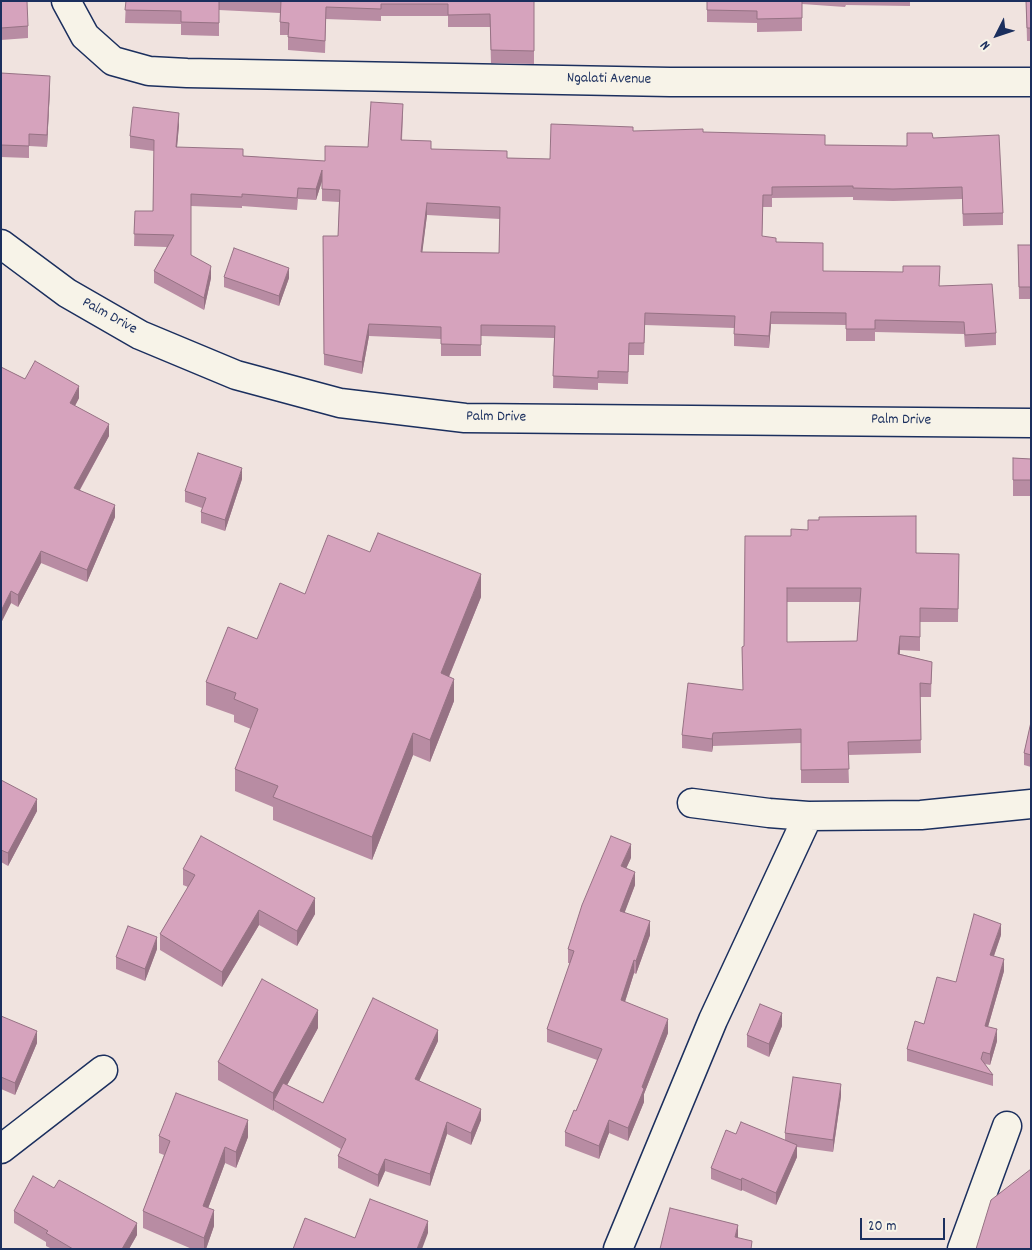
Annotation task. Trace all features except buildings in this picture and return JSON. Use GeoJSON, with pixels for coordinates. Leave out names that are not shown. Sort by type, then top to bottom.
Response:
{"type":"FeatureCollection","features":[{"type":"Feature","properties":{"kind":"street","name":"Ngalati Avenue"},"geometry":{"type":"LineString","coordinates":[[66,1],[85,36],[113,61],[149,71],[670,82],[1031,82]]}},
{"type":"Feature","properties":{"kind":"street","name":"Palm Drive"},"geometry":{"type":"LineString","coordinates":[[1,244],[67,293],[140,334],[236,375],[340,403],[465,418],[1031,423]]}},
{"type":"Feature","properties":{"kind":"street"},"geometry":{"type":"LineString","coordinates":[[692,804],[808,816],[921,815],[1031,804]]}},
{"type":"Feature","properties":{"kind":"street"},"geometry":{"type":"LineString","coordinates":[[618,1249],[713,1020],[808,816]]}},
{"type":"Feature","properties":{"kind":"street"},"geometry":{"type":"LineString","coordinates":[[1,1149],[103,1070]]}},
{"type":"Feature","properties":{"kind":"street"},"geometry":{"type":"LineString","coordinates":[[962,1249],[1007,1126]]}}]}
